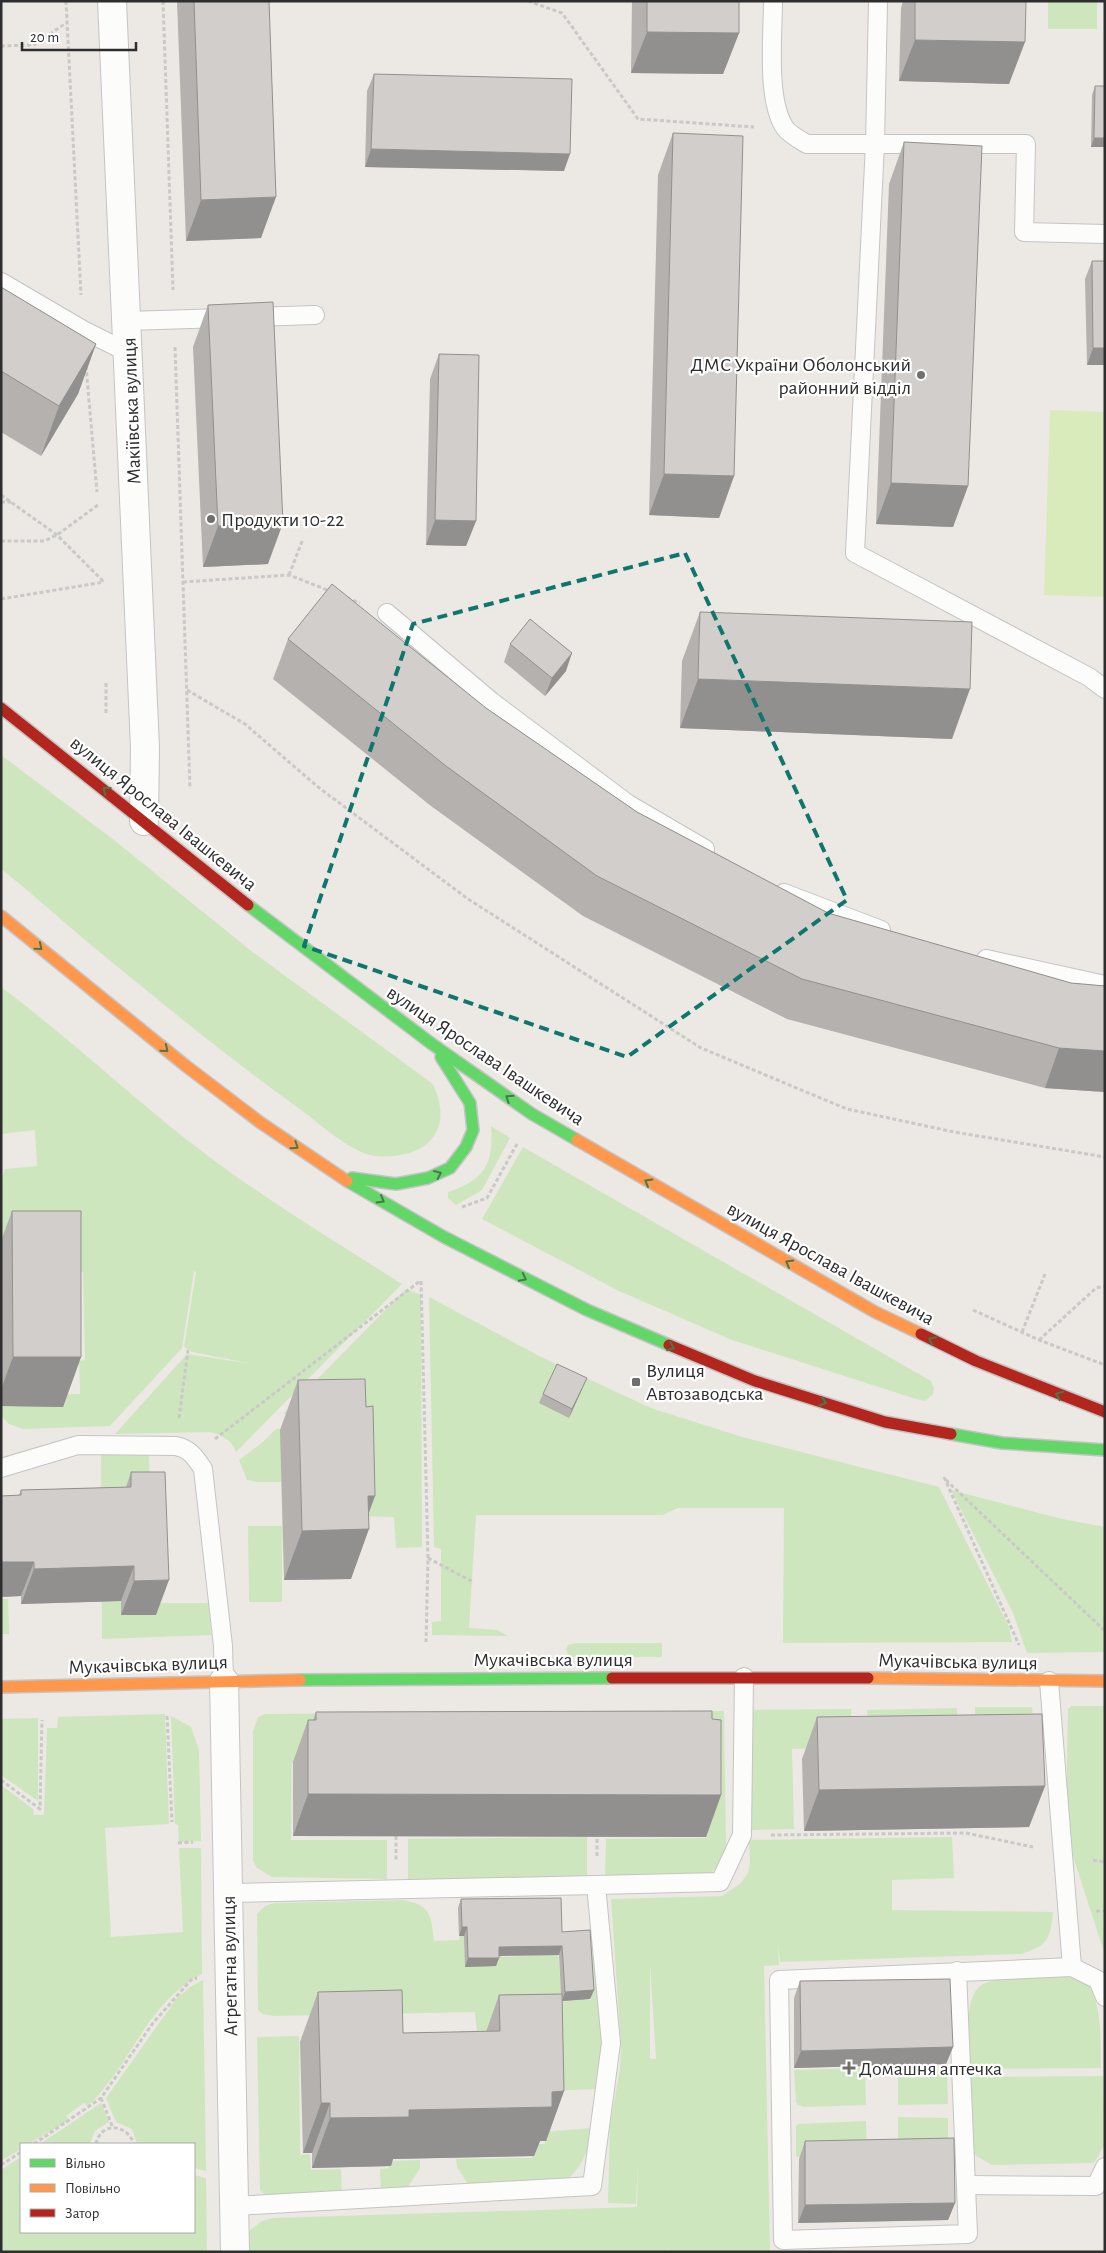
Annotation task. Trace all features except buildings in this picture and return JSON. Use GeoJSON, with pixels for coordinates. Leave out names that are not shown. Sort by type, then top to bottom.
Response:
{"type":"FeatureCollection","features":[{"type":"Feature","properties":{"kind":"main road","name":"вулиця Ярослава Івашкевича"},"geometry":{"type":"LineString","coordinates":[[1,708],[144,820],[272,924],[432,1044],[532,1114],[875,1312],[976,1361],[1105,1412]]}},
{"type":"Feature","properties":{"kind":"main road"},"geometry":{"type":"LineString","coordinates":[[1,916],[186,1066],[261,1123],[339,1176],[444,1237],[587,1310],[755,1381],[885,1422],[1002,1443],[1105,1450]]}},
{"type":"Feature","properties":{"kind":"main road"},"geometry":{"type":"LineString","coordinates":[[339,1176],[396,1184],[428,1178],[450,1168],[466,1147],[473,1130],[470,1103],[432,1044]]}},
{"type":"Feature","properties":{"kind":"main road","name":"Мукачівська вулиця"},"geometry":{"type":"LineString","coordinates":[[1,1687],[224,1681],[744,1677],[1105,1681]]}},
{"type":"Feature","properties":{"kind":"street","name":"Макіївська вулиця"},"geometry":{"type":"LineString","coordinates":[[112,1],[145,748],[144,820]]}},
{"type":"Feature","properties":{"kind":"street","name":"Агрегатна вулиця"},"geometry":{"type":"LineString","coordinates":[[224,1681],[235,2252]]}},
{"type":"Feature","properties":{"kind":"lane"},"geometry":{"type":"LineString","coordinates":[[773,1],[772,61],[774,101],[785,129],[807,144],[1026,144],[1024,232],[1105,234]]}},
{"type":"Feature","properties":{"kind":"lane"},"geometry":{"type":"LineString","coordinates":[[878,1],[875,144],[855,553],[1090,677],[1105,689]]}},
{"type":"Feature","properties":{"kind":"lane"},"geometry":{"type":"LineString","coordinates":[[1,282],[83,330],[128,353]]}},
{"type":"Feature","properties":{"kind":"lane"},"geometry":{"type":"LineString","coordinates":[[127,321],[315,315]]}},
{"type":"Feature","properties":{"kind":"lane"},"geometry":{"type":"LineString","coordinates":[[387,613],[492,702],[628,804],[722,859]]}},
{"type":"Feature","properties":{"kind":"lane"},"geometry":{"type":"LineString","coordinates":[[765,884],[892,935]]}},
{"type":"Feature","properties":{"kind":"lane"},"geometry":{"type":"LineString","coordinates":[[969,956],[1105,985]]}},
{"type":"Feature","properties":{"kind":"lane"},"geometry":{"type":"LineString","coordinates":[[1,1468],[78,1445],[176,1446],[185,1448],[194,1455],[203,1469],[223,1646],[224,1681]]}},
{"type":"Feature","properties":{"kind":"lane"},"geometry":{"type":"LineString","coordinates":[[228,1893],[720,1882],[742,1835],[744,1677]]}},
{"type":"Feature","properties":{"kind":"lane"},"geometry":{"type":"LineString","coordinates":[[1049,1681],[1072,1967]]}},
{"type":"Feature","properties":{"kind":"lane"},"geometry":{"type":"LineString","coordinates":[[234,2206],[592,2186],[611,2043],[596,1885]]}},
{"type":"Feature","properties":{"kind":"lane"},"geometry":{"type":"LineString","coordinates":[[957,1971],[968,2234],[783,2240],[779,1980],[957,1971],[1072,1967],[1098,1980],[1105,1996]]}},
{"type":"Feature","properties":{"kind":"lane"},"geometry":{"type":"LineString","coordinates":[[966,2185],[1096,2186],[1105,2167]]}},
{"type":"Feature","properties":{"kind":"path"},"geometry":{"type":"LineString","coordinates":[[66,1],[83,330],[99,515]]}},
{"type":"Feature","properties":{"kind":"path"},"geometry":{"type":"LineString","coordinates":[[163,1],[190,789]]}},
{"type":"Feature","properties":{"kind":"path"},"geometry":{"type":"LineString","coordinates":[[528,1],[562,13],[638,119],[785,129]]}},
{"type":"Feature","properties":{"kind":"path"},"geometry":{"type":"LineString","coordinates":[[1,46],[34,45],[67,22]]}},
{"type":"Feature","properties":{"kind":"path"},"geometry":{"type":"LineString","coordinates":[[1,494],[57,535],[104,582]]}},
{"type":"Feature","properties":{"kind":"path"},"geometry":{"type":"LineString","coordinates":[[1,502],[12,502]]}},
{"type":"Feature","properties":{"kind":"path"},"geometry":{"type":"LineString","coordinates":[[1,541],[44,540],[57,535],[98,505]]}},
{"type":"Feature","properties":{"kind":"path"},"geometry":{"type":"LineString","coordinates":[[288,575],[303,539]]}},
{"type":"Feature","properties":{"kind":"path"},"geometry":{"type":"LineString","coordinates":[[104,573],[104,592]]}},
{"type":"Feature","properties":{"kind":"path"},"geometry":{"type":"LineString","coordinates":[[183,582],[288,575],[334,592]]}},
{"type":"Feature","properties":{"kind":"path"},"geometry":{"type":"LineString","coordinates":[[1,599],[104,582]]}},
{"type":"Feature","properties":{"kind":"path"},"geometry":{"type":"LineString","coordinates":[[342,596],[387,613]]}},
{"type":"Feature","properties":{"kind":"path"},"geometry":{"type":"LineString","coordinates":[[106,677],[106,715]]}},
{"type":"Feature","properties":{"kind":"path"},"geometry":{"type":"LineString","coordinates":[[187,690],[245,724],[318,787],[468,899],[701,1048],[848,1109],[954,1132],[1105,1157]]}},
{"type":"Feature","properties":{"kind":"path"},"geometry":{"type":"LineString","coordinates":[[460,1207],[487,1198],[518,1142]]}},
{"type":"Feature","properties":{"kind":"path"},"geometry":{"type":"LineString","coordinates":[[1022,1332],[1046,1274]]}},
{"type":"Feature","properties":{"kind":"path"},"geometry":{"type":"LineString","coordinates":[[194,1455],[420,1281],[428,1558],[426,1642]]}},
{"type":"Feature","properties":{"kind":"path"},"geometry":{"type":"LineString","coordinates":[[1039,1340],[1096,1288],[1105,1286]]}},
{"type":"Feature","properties":{"kind":"path"},"geometry":{"type":"LineString","coordinates":[[973,1310],[1039,1340],[1105,1365]]}},
{"type":"Feature","properties":{"kind":"path"},"geometry":{"type":"LineString","coordinates":[[176,1446],[188,1350]]}},
{"type":"Feature","properties":{"kind":"path"},"geometry":{"type":"LineString","coordinates":[[1020,1648],[944,1477],[1105,1631]]}},
{"type":"Feature","properties":{"kind":"path"},"geometry":{"type":"LineString","coordinates":[[428,1558],[473,1582]]}},
{"type":"Feature","properties":{"kind":"path"},"geometry":{"type":"LineString","coordinates":[[166,1708],[172,1822]]}},
{"type":"Feature","properties":{"kind":"path"},"geometry":{"type":"LineString","coordinates":[[1,1780],[40,1809],[42,1719]]}},
{"type":"Feature","properties":{"kind":"path"},"geometry":{"type":"LineString","coordinates":[[773,1835],[966,1833],[1105,1862]]}},
{"type":"Feature","properties":{"kind":"path"},"geometry":{"type":"LineString","coordinates":[[35,2143],[101,2098],[153,2023],[191,1980],[204,1976]]}},
{"type":"Feature","properties":{"kind":"path"},"geometry":{"type":"LineString","coordinates":[[101,2098],[113,2128]]}},
{"type":"Feature","properties":{"kind":"path"},"geometry":{"type":"LineString","coordinates":[[96,2143],[97,2138],[104,2130],[113,2128],[123,2129],[131,2136],[134,2143]]}},
{"type":"Feature","properties":{"kind":"path"},"geometry":{"type":"LineString","coordinates":[[1,2165],[20,2153]]}},
{"type":"Feature","properties":{"kind":"highlighted area"},"geometry":{"type":"Polygon","coordinates":[[[685,553],[847,900],[627,1057],[304,946],[413,624],[685,553]]]}},
{"type":"Feature","properties":{"kind":"green space"},"geometry":{"type":"Polygon","coordinates":[[[1048,1],[1097,1],[1097,29],[1048,29],[1048,1]]]}},
{"type":"Feature","properties":{"kind":"green space"},"geometry":{"type":"Polygon","coordinates":[[[1050,410],[1105,412],[1105,597],[1044,595],[1050,410]]]}},
{"type":"Feature","properties":{"kind":"green space"},"geometry":{"type":"Polygon","coordinates":[[[1,755],[114,840],[250,950],[433,1084],[441,1113],[438,1127],[430,1141],[410,1153],[394,1156],[370,1155],[351,1147],[193,1028],[1,869],[1,755]]]}},
{"type":"Feature","properties":{"kind":"green space"},"geometry":{"type":"Polygon","coordinates":[[[1,987],[216,1162],[295,1216],[402,1284],[236,1452],[232,1444],[226,1439],[211,1432],[115,1434],[187,1354],[253,1364],[192,1352],[184,1347],[196,1272],[194,1271],[182,1348],[110,1426],[23,1429],[9,1424],[1,1416],[1,1331],[12,1396],[80,1394],[79,1361],[85,1360],[83,1272],[1,1292],[1,1181],[5,1169],[37,1166],[35,1130],[1,1134],[1,987]]]}},
{"type":"Feature","properties":{"kind":"green space"},"geometry":{"type":"Polygon","coordinates":[[[491,1126],[510,1138],[482,1190],[456,1205],[448,1198],[448,1192],[470,1182],[484,1169],[491,1151],[491,1126]]]}},
{"type":"Feature","properties":{"kind":"green space"},"geometry":{"type":"Polygon","coordinates":[[[523,1147],[931,1381],[934,1388],[933,1394],[925,1401],[916,1399],[732,1340],[619,1291],[482,1219],[523,1147]]]}},
{"type":"Feature","properties":{"kind":"green space"},"geometry":{"type":"Polygon","coordinates":[[[406,1289],[421,1295],[422,1547],[396,1548],[394,1517],[357,1516],[311,1413],[283,1414],[406,1289]]]}},
{"type":"Feature","properties":{"kind":"green space"},"geometry":{"type":"Polygon","coordinates":[[[429,1297],[543,1358],[651,1408],[742,1437],[939,1487],[1009,1627],[1012,1642],[783,1643],[784,1508],[678,1508],[663,1515],[476,1515],[469,1628],[497,1630],[508,1636],[432,1635],[432,1622],[441,1621],[441,1549],[434,1547],[429,1297]]]}},
{"type":"Feature","properties":{"kind":"green space"},"geometry":{"type":"Polygon","coordinates":[[[276,1429],[281,1429],[281,1482],[247,1480],[239,1460],[263,1442],[276,1429]]]}},
{"type":"Feature","properties":{"kind":"green space"},"geometry":{"type":"Polygon","coordinates":[[[149,1454],[151,1561],[143,1603],[209,1603],[211,1635],[102,1639],[101,1455],[149,1454]]]}},
{"type":"Feature","properties":{"kind":"green space"},"geometry":{"type":"Polygon","coordinates":[[[951,1490],[1062,1519],[1105,1527],[1105,1652],[1027,1653],[1013,1613],[951,1490]]]}},
{"type":"Feature","properties":{"kind":"green space"},"geometry":{"type":"Polygon","coordinates":[[[248,1526],[282,1526],[282,1602],[249,1602],[248,1526]]]}},
{"type":"Feature","properties":{"kind":"green space"},"geometry":{"type":"Polygon","coordinates":[[[1,1599],[8,1599],[9,1634],[1,1634],[1,1599]]]}},
{"type":"Feature","properties":{"kind":"green space"},"geometry":{"type":"Polygon","coordinates":[[[576,1643],[662,1643],[662,1657],[573,1657],[568,1655],[566,1649],[568,1645],[576,1643]]]}},
{"type":"Feature","properties":{"kind":"green space"},"geometry":{"type":"Polygon","coordinates":[[[1072,1706],[1105,1706],[1105,1955],[1070,1847],[1066,1819],[1068,1709],[1072,1706]]]}},
{"type":"Feature","properties":{"kind":"green space"},"geometry":{"type":"Polygon","coordinates":[[[975,1707],[1032,1707],[1034,1733],[976,1737],[975,1707]]]}},
{"type":"Feature","properties":{"kind":"green space"},"geometry":{"type":"Polygon","coordinates":[[[957,1708],[958,1744],[869,1748],[867,1710],[957,1708]]]}},
{"type":"Feature","properties":{"kind":"green space"},"geometry":{"type":"Polygon","coordinates":[[[851,1709],[851,1748],[792,1749],[794,1829],[750,1830],[748,1710],[851,1709]]]}},
{"type":"Feature","properties":{"kind":"green space"},"geometry":{"type":"Polygon","coordinates":[[[724,1711],[726,1845],[721,1861],[710,1874],[605,1877],[606,1839],[705,1838],[705,1761],[292,1763],[291,1840],[387,1840],[387,1879],[272,1877],[257,1868],[253,1861],[253,1731],[258,1717],[265,1714],[724,1711]]]}},
{"type":"Feature","properties":{"kind":"green space"},"geometry":{"type":"Polygon","coordinates":[[[165,1714],[169,1824],[105,1828],[111,1937],[183,1932],[179,1848],[201,1848],[202,1974],[183,1986],[167,2000],[140,2035],[103,2090],[88,2106],[84,2103],[66,2116],[69,2120],[31,2143],[20,2143],[20,2150],[1,2161],[1,1785],[33,1809],[34,1815],[44,1815],[47,1728],[57,1728],[58,1717],[165,1714]]]}},
{"type":"Feature","properties":{"kind":"green space"},"geometry":{"type":"Polygon","coordinates":[[[171,1716],[191,1727],[199,1750],[201,1841],[179,1842],[178,1825],[175,1824],[171,1716]]]}},
{"type":"Feature","properties":{"kind":"green space"},"geometry":{"type":"Polygon","coordinates":[[[38,1718],[38,1801],[1,1775],[1,1719],[38,1718]]]}},
{"type":"Feature","properties":{"kind":"green space"},"geometry":{"type":"Polygon","coordinates":[[[587,1837],[587,1876],[408,1880],[408,1839],[587,1837]]]}},
{"type":"Feature","properties":{"kind":"green space"},"geometry":{"type":"Polygon","coordinates":[[[952,1837],[954,1878],[892,1880],[892,1910],[1053,1912],[1051,1929],[1046,1940],[1037,1948],[1021,1954],[780,1962],[778,1942],[779,1965],[764,1966],[770,2252],[675,2252],[666,2249],[671,2252],[245,2252],[250,2243],[249,2231],[262,2221],[273,2218],[637,2207],[638,2163],[636,2204],[608,2203],[610,2125],[620,2069],[621,2045],[611,1899],[722,1896],[741,1883],[748,1873],[750,1864],[749,1840],[952,1837]],[[650,1964],[650,2059],[656,2059],[650,1964]]]}},
{"type":"Feature","properties":{"kind":"green space"},"geometry":{"type":"Polygon","coordinates":[[[403,1900],[419,1905],[428,1913],[432,1924],[434,1941],[459,1940],[460,1936],[499,1922],[502,1957],[542,1955],[557,1941],[562,2000],[591,2000],[587,1938],[594,1937],[603,2058],[596,2089],[543,2091],[478,2046],[475,2012],[274,2016],[263,2014],[258,2010],[257,1914],[265,1906],[274,1903],[403,1900]]]}},
{"type":"Feature","properties":{"kind":"green space"},"geometry":{"type":"Polygon","coordinates":[[[1068,1977],[1088,1984],[1093,1994],[1100,2025],[1101,2068],[968,2069],[970,2005],[977,1989],[984,1984],[1006,1978],[1068,1977]]]}},
{"type":"Feature","properties":{"kind":"green space"},"geometry":{"type":"Polygon","coordinates":[[[203,1980],[206,2171],[195,2168],[195,2143],[137,2143],[132,2129],[116,2122],[106,2098],[177,1998],[190,1987],[203,1980]]]}},
{"type":"Feature","properties":{"kind":"green space"},"geometry":{"type":"Polygon","coordinates":[[[299,2036],[300,2155],[310,2154],[311,2170],[341,2169],[342,2195],[269,2198],[260,2190],[257,2037],[299,2036]]]}},
{"type":"Feature","properties":{"kind":"green space"},"geometry":{"type":"Polygon","coordinates":[[[865,2068],[866,2105],[805,2107],[798,2105],[796,2102],[794,2070],[865,2068]]]}},
{"type":"Feature","properties":{"kind":"green space"},"geometry":{"type":"Polygon","coordinates":[[[947,2072],[948,2104],[898,2105],[898,2073],[947,2072]]]}},
{"type":"Feature","properties":{"kind":"green space"},"geometry":{"type":"Polygon","coordinates":[[[1103,2076],[1105,2144],[1094,2163],[992,2165],[973,2154],[970,2077],[1103,2076]]]}},
{"type":"Feature","properties":{"kind":"green space"},"geometry":{"type":"Polygon","coordinates":[[[101,2103],[109,2122],[95,2131],[90,2143],[41,2143],[101,2103]]]}},
{"type":"Feature","properties":{"kind":"green space"},"geometry":{"type":"Polygon","coordinates":[[[898,2117],[948,2118],[948,2140],[898,2140],[898,2117]]]}},
{"type":"Feature","properties":{"kind":"green space"},"geometry":{"type":"Polygon","coordinates":[[[866,2121],[867,2154],[796,2157],[796,2126],[798,2124],[866,2121]]]}},
{"type":"Feature","properties":{"kind":"green space"},"geometry":{"type":"Polygon","coordinates":[[[592,2128],[589,2144],[583,2159],[574,2173],[562,2184],[473,2192],[457,2167],[456,2159],[532,2158],[533,2144],[545,2144],[544,2132],[592,2128]]]}},
{"type":"Feature","properties":{"kind":"green space"},"geometry":{"type":"Polygon","coordinates":[[[20,2158],[20,2233],[195,2233],[195,2175],[206,2178],[207,2252],[1,2252],[1,2170],[20,2158]]]}},
{"type":"Feature","properties":{"kind":"green space"},"geometry":{"type":"Polygon","coordinates":[[[420,2160],[420,2168],[404,2193],[381,2194],[380,2169],[389,2168],[390,2161],[420,2160]]]}},
{"type":"Feature","properties":{"kind":"traffic: fast"},"geometry":{"type":"LineString","coordinates":[[248,905],[432,1044],[532,1114],[577,1140]]}},
{"type":"Feature","properties":{"kind":"traffic: fast"},"geometry":{"type":"LineString","coordinates":[[352,1178],[396,1184],[428,1178],[450,1168],[466,1147],[473,1130],[470,1103],[441,1057]]}},
{"type":"Feature","properties":{"kind":"traffic: fast"},"geometry":{"type":"LineString","coordinates":[[347,1181],[444,1237],[587,1310],[669,1345]]}},
{"type":"Feature","properties":{"kind":"traffic: fast"},"geometry":{"type":"LineString","coordinates":[[951,1434],[1002,1443],[1105,1450]]}},
{"type":"Feature","properties":{"kind":"traffic: fast"},"geometry":{"type":"LineString","coordinates":[[300,1680],[612,1678]]}},
{"type":"Feature","properties":{"kind":"traffic: slow"},"geometry":{"type":"LineString","coordinates":[[1,916],[186,1066],[261,1123],[347,1181]]}},
{"type":"Feature","properties":{"kind":"traffic: slow"},"geometry":{"type":"LineString","coordinates":[[577,1140],[875,1312],[921,1334]]}},
{"type":"Feature","properties":{"kind":"traffic: slow"},"geometry":{"type":"LineString","coordinates":[[868,1678],[1105,1681]]}},
{"type":"Feature","properties":{"kind":"traffic: slow"},"geometry":{"type":"LineString","coordinates":[[1,1687],[300,1680]]}},
{"type":"Feature","properties":{"kind":"traffic: jam"},"geometry":{"type":"LineString","coordinates":[[1,708],[248,905]]}},
{"type":"Feature","properties":{"kind":"traffic: jam"},"geometry":{"type":"LineString","coordinates":[[921,1334],[976,1361],[1105,1412]]}},
{"type":"Feature","properties":{"kind":"traffic: jam"},"geometry":{"type":"LineString","coordinates":[[669,1345],[755,1381],[885,1422],[951,1434]]}},
{"type":"Feature","properties":{"kind":"traffic: jam"},"geometry":{"type":"LineString","coordinates":[[612,1678],[868,1678]]}},
{"type":"Feature","properties":{"kind":"place","name":"ДМС України Оболонський районний відділ"},"geometry":{"type":"Point","coordinates":[921,375]}},
{"type":"Feature","properties":{"kind":"place","name":"Продукти 10-22"},"geometry":{"type":"Point","coordinates":[211,519]}},
{"type":"Feature","properties":{"kind":"place","name":"Вулиця Автозаводська"},"geometry":{"type":"Point","coordinates":[636,1382]}},
{"type":"Feature","properties":{"kind":"place","name":"Домашня аптечка"},"geometry":{"type":"Point","coordinates":[849,2068]}}]}
